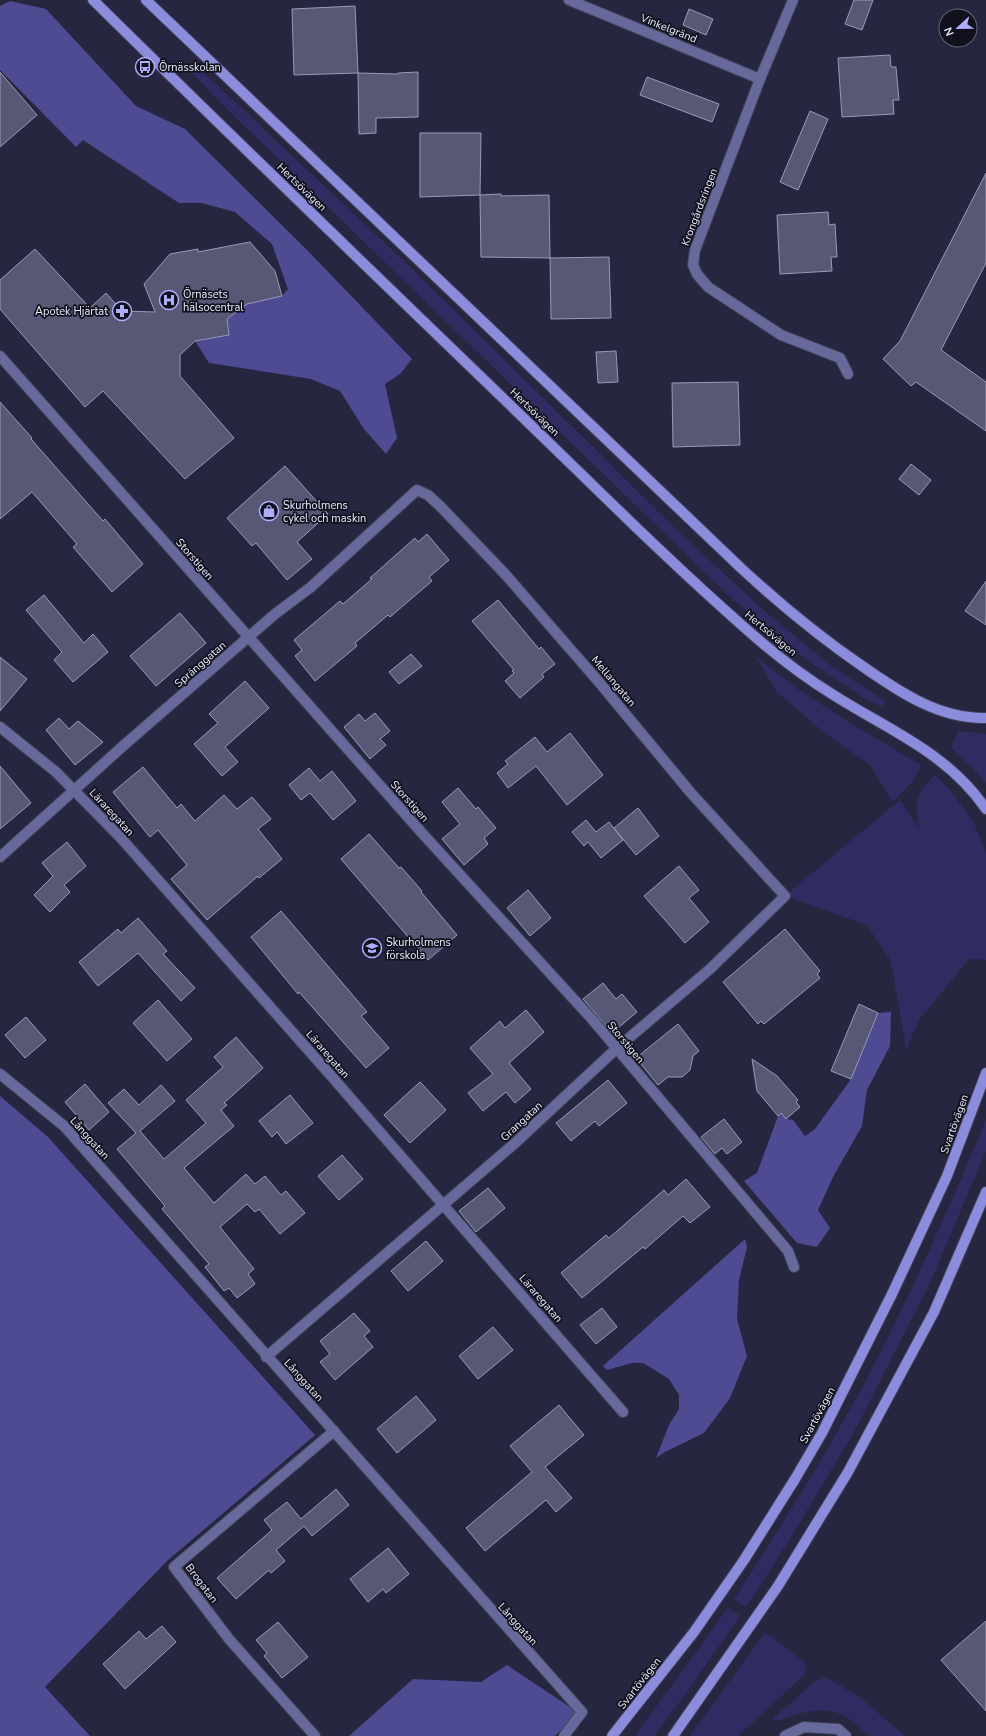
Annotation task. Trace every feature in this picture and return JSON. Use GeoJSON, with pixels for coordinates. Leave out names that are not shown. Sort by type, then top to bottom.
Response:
{"type":"FeatureCollection","features":[{"type":"Feature","properties":{"kind":"main road","name":"Hertsövägen"},"geometry":{"type":"LineString","coordinates":[[93,0],[690,578],[746,629],[792,666],[828,692],[879,723],[911,740],[936,757],[962,780],[986,809]]}},
{"type":"Feature","properties":{"kind":"main road"},"geometry":{"type":"LineString","coordinates":[[146,0],[736,564],[778,602],[842,653],[897,690],[920,702],[957,716],[986,718]]}},
{"type":"Feature","properties":{"kind":"main road","name":"Svartövägen"},"geometry":{"type":"LineString","coordinates":[[612,1736],[694,1632],[744,1560],[822,1433],[892,1294],[947,1176],[986,1073]]}},
{"type":"Feature","properties":{"kind":"main road"},"geometry":{"type":"LineString","coordinates":[[673,1736],[732,1654],[778,1586],[848,1472],[934,1312],[986,1192]]}},
{"type":"Feature","properties":{"kind":"street","name":"Vinkelgränd"},"geometry":{"type":"LineString","coordinates":[[569,0],[760,79]]}},
{"type":"Feature","properties":{"kind":"street","name":"Krongårdsringen"},"geometry":{"type":"LineString","coordinates":[[793,0],[760,79],[695,250],[693,265],[696,274],[708,287],[781,335],[840,358],[848,374]]}},
{"type":"Feature","properties":{"kind":"street","name":"Storstigen"},"geometry":{"type":"LineString","coordinates":[[0,356],[248,637],[616,1049],[788,1251],[794,1267]]}},
{"type":"Feature","properties":{"kind":"street","name":"Spränggatan"},"geometry":{"type":"LineString","coordinates":[[0,857],[248,637],[311,587],[417,490]]}},
{"type":"Feature","properties":{"kind":"street","name":"Mellangatan"},"geometry":{"type":"LineString","coordinates":[[417,490],[428,495],[441,507],[505,574],[598,681],[691,793],[785,896]]}},
{"type":"Feature","properties":{"kind":"street","name":"Läraregatan"},"geometry":{"type":"LineString","coordinates":[[0,727],[56,772],[120,837],[323,1066],[623,1412]]}},
{"type":"Feature","properties":{"kind":"street","name":"Grangatan"},"geometry":{"type":"LineString","coordinates":[[266,1357],[444,1206],[514,1144],[616,1049],[710,969],[785,896]]}},
{"type":"Feature","properties":{"kind":"street","name":"Långgatan"},"geometry":{"type":"LineString","coordinates":[[0,1074],[64,1126],[266,1357],[334,1431],[490,1610],[582,1712],[564,1736]]}},
{"type":"Feature","properties":{"kind":"street","name":"Brogatan"},"geometry":{"type":"LineString","coordinates":[[315,1736],[229,1639],[174,1567],[334,1431]]}},
{"type":"Feature","properties":{"kind":"street"},"geometry":{"type":"LineString","coordinates":[[785,1736],[804,1727],[838,1729],[846,1736]]}},
{"type":"Feature","properties":{"kind":"shaded area"},"geometry":{"type":"Polygon","coordinates":[[[10,1],[46,9],[136,106],[185,129],[308,251],[412,359],[400,374],[385,384],[397,438],[386,454],[364,429],[340,391],[311,379],[209,363],[195,341],[229,335],[227,319],[240,309],[238,305],[282,296],[288,289],[272,244],[235,212],[202,203],[179,203],[83,140],[76,147],[0,70],[0,6],[10,1]]]}},
{"type":"Feature","properties":{"kind":"shaded area"},"geometry":{"type":"Polygon","coordinates":[[[195,68],[203,72],[403,260],[684,537],[769,615],[834,668],[885,701],[883,706],[864,698],[814,665],[768,630],[725,592],[233,115],[192,73],[195,68]]]}},
{"type":"Feature","properties":{"kind":"shaded area"},"geometry":{"type":"Polygon","coordinates":[[[755,656],[795,687],[842,718],[921,765],[913,781],[893,802],[870,765],[821,730],[777,692],[755,656]]]}},
{"type":"Feature","properties":{"kind":"shaded area"},"geometry":{"type":"Polygon","coordinates":[[[958,731],[986,734],[986,783],[970,765],[951,748],[958,731]]]}},
{"type":"Feature","properties":{"kind":"shaded area"},"geometry":{"type":"Polygon","coordinates":[[[935,775],[951,791],[974,823],[986,853],[986,960],[970,958],[919,1020],[906,1050],[891,961],[867,925],[785,896],[900,800],[919,829],[917,812],[918,799],[923,788],[935,775]]]}},
{"type":"Feature","properties":{"kind":"shaded area"},"geometry":{"type":"Polygon","coordinates":[[[891,1012],[890,1046],[867,1090],[862,1126],[833,1177],[818,1210],[830,1228],[817,1247],[797,1243],[744,1181],[757,1173],[778,1116],[781,1113],[786,1119],[793,1120],[805,1136],[815,1129],[851,1079],[878,1013],[891,1012]]]}},
{"type":"Feature","properties":{"kind":"shaded area"},"geometry":{"type":"Polygon","coordinates":[[[0,1096],[48,1137],[315,1435],[167,1561],[45,1687],[90,1736],[0,1736],[0,1096]]]}},
{"type":"Feature","properties":{"kind":"shaded area"},"geometry":{"type":"Polygon","coordinates":[[[986,1120],[986,1151],[930,1283],[854,1432],[788,1542],[746,1607],[734,1599],[800,1494],[880,1354],[928,1254],[986,1120]]]}},
{"type":"Feature","properties":{"kind":"shaded area"},"geometry":{"type":"Polygon","coordinates":[[[745,1239],[747,1247],[739,1280],[737,1319],[747,1356],[730,1398],[704,1433],[656,1458],[669,1425],[679,1409],[679,1395],[669,1379],[643,1363],[632,1363],[607,1370],[603,1366],[745,1239]]]}},
{"type":"Feature","properties":{"kind":"shaded area"},"geometry":{"type":"Polygon","coordinates":[[[728,1608],[740,1616],[689,1689],[654,1736],[635,1736],[728,1608]]]}},
{"type":"Feature","properties":{"kind":"shaded area"},"geometry":{"type":"Polygon","coordinates":[[[765,1632],[805,1663],[806,1667],[802,1677],[738,1736],[690,1736],[765,1632]]]}},
{"type":"Feature","properties":{"kind":"shaded area"},"geometry":{"type":"Polygon","coordinates":[[[507,1665],[579,1713],[555,1736],[349,1736],[413,1679],[481,1682],[507,1665]]]}},
{"type":"Feature","properties":{"kind":"shaded area"},"geometry":{"type":"Polygon","coordinates":[[[826,1677],[861,1698],[905,1736],[869,1736],[847,1717],[826,1710],[804,1713],[777,1721],[773,1719],[814,1682],[826,1677]]]}},
{"type":"Feature","properties":{"kind":"building"},"geometry":{"type":"Polygon","coordinates":[[[854,0],[873,0],[862,30],[845,24],[854,0]]]}},
{"type":"Feature","properties":{"kind":"building"},"geometry":{"type":"Polygon","coordinates":[[[355,6],[358,73],[294,75],[292,9],[355,6]]]}},
{"type":"Feature","properties":{"kind":"building"},"geometry":{"type":"Polygon","coordinates":[[[689,9],[713,19],[706,35],[683,25],[689,9]]]}},
{"type":"Feature","properties":{"kind":"building"},"geometry":{"type":"Polygon","coordinates":[[[890,55],[891,67],[896,67],[899,100],[893,100],[894,114],[842,117],[838,58],[890,55]]]}},
{"type":"Feature","properties":{"kind":"building"},"geometry":{"type":"Polygon","coordinates":[[[0,72],[37,115],[0,147],[0,72]]]}},
{"type":"Feature","properties":{"kind":"building"},"geometry":{"type":"Polygon","coordinates":[[[418,72],[418,117],[376,118],[376,133],[359,134],[358,73],[398,74],[418,72]]]}},
{"type":"Feature","properties":{"kind":"building"},"geometry":{"type":"Polygon","coordinates":[[[647,77],[719,104],[712,122],[640,95],[647,77]]]}},
{"type":"Feature","properties":{"kind":"building"},"geometry":{"type":"Polygon","coordinates":[[[810,111],[828,119],[798,190],[780,182],[810,111]]]}},
{"type":"Feature","properties":{"kind":"building"},"geometry":{"type":"Polygon","coordinates":[[[420,133],[481,133],[480,195],[420,197],[420,133]]]}},
{"type":"Feature","properties":{"kind":"building"},"geometry":{"type":"Polygon","coordinates":[[[986,173],[986,263],[941,350],[986,382],[986,431],[916,382],[911,386],[883,359],[900,341],[986,173]]]}},
{"type":"Feature","properties":{"kind":"building"},"geometry":{"type":"Polygon","coordinates":[[[501,194],[501,196],[549,195],[550,258],[481,257],[480,195],[501,194]]]}},
{"type":"Feature","properties":{"kind":"building"},"geometry":{"type":"Polygon","coordinates":[[[828,212],[829,225],[835,224],[837,257],[831,257],[832,271],[780,274],[777,215],[828,212]]]}},
{"type":"Feature","properties":{"kind":"building"},"geometry":{"type":"Polygon","coordinates":[[[250,242],[275,271],[282,296],[247,304],[227,319],[229,335],[195,341],[180,355],[180,376],[234,438],[185,479],[103,391],[85,407],[0,309],[0,280],[35,249],[90,308],[106,293],[122,311],[155,312],[144,284],[170,254],[198,249],[198,252],[250,242]]]}},
{"type":"Feature","properties":{"kind":"building"},"geometry":{"type":"Polygon","coordinates":[[[609,257],[611,318],[551,319],[550,258],[609,257]]]}},
{"type":"Feature","properties":{"kind":"building"},"geometry":{"type":"Polygon","coordinates":[[[616,351],[618,382],[598,383],[596,352],[616,351]]]}},
{"type":"Feature","properties":{"kind":"building"},"geometry":{"type":"Polygon","coordinates":[[[738,382],[740,445],[673,447],[672,383],[738,382]]]}},
{"type":"Feature","properties":{"kind":"building"},"geometry":{"type":"Polygon","coordinates":[[[0,402],[103,521],[105,519],[143,564],[112,592],[73,547],[77,544],[32,492],[0,519],[0,402]]]}},
{"type":"Feature","properties":{"kind":"building"},"geometry":{"type":"Polygon","coordinates":[[[911,464],[931,480],[919,495],[899,479],[911,464]]]}},
{"type":"Feature","properties":{"kind":"building"},"geometry":{"type":"Polygon","coordinates":[[[285,466],[328,514],[297,542],[312,559],[287,580],[256,543],[252,546],[227,518],[285,466]]]}},
{"type":"Feature","properties":{"kind":"building"},"geometry":{"type":"Polygon","coordinates":[[[427,534],[449,560],[429,577],[432,581],[390,617],[388,615],[355,643],[357,646],[315,681],[295,656],[302,650],[294,640],[340,601],[343,604],[415,538],[418,542],[427,534]]]}},
{"type":"Feature","properties":{"kind":"building"},"geometry":{"type":"Polygon","coordinates":[[[986,581],[986,625],[965,611],[986,581]]]}},
{"type":"Feature","properties":{"kind":"building"},"geometry":{"type":"Polygon","coordinates":[[[44,595],[84,643],[93,634],[108,652],[73,682],[54,660],[62,652],[26,610],[44,595]]]}},
{"type":"Feature","properties":{"kind":"building"},"geometry":{"type":"Polygon","coordinates":[[[498,600],[539,649],[541,647],[555,664],[542,674],[544,677],[520,698],[505,681],[514,673],[512,671],[514,670],[472,621],[498,600]]]}},
{"type":"Feature","properties":{"kind":"building"},"geometry":{"type":"Polygon","coordinates":[[[180,613],[206,643],[156,686],[130,656],[180,613]]]}},
{"type":"Feature","properties":{"kind":"building"},"geometry":{"type":"Polygon","coordinates":[[[411,654],[422,666],[399,684],[389,672],[411,654]]]}},
{"type":"Feature","properties":{"kind":"building"},"geometry":{"type":"Polygon","coordinates":[[[0,657],[27,679],[0,711],[0,657]]]}},
{"type":"Feature","properties":{"kind":"building"},"geometry":{"type":"Polygon","coordinates":[[[245,681],[269,708],[225,747],[238,762],[222,776],[194,744],[218,723],[209,714],[245,681]]]}},
{"type":"Feature","properties":{"kind":"building"},"geometry":{"type":"Polygon","coordinates":[[[375,713],[390,731],[380,739],[386,745],[370,759],[344,727],[359,714],[365,721],[375,713]]]}},
{"type":"Feature","properties":{"kind":"building"},"geometry":{"type":"Polygon","coordinates":[[[59,718],[69,729],[78,721],[103,742],[75,765],[46,730],[59,718]]]}},
{"type":"Feature","properties":{"kind":"building"},"geometry":{"type":"Polygon","coordinates":[[[570,733],[603,775],[567,805],[536,766],[508,788],[497,773],[508,764],[505,761],[535,737],[547,752],[570,733]]]}},
{"type":"Feature","properties":{"kind":"building"},"geometry":{"type":"Polygon","coordinates":[[[0,766],[31,803],[0,829],[0,766]]]}},
{"type":"Feature","properties":{"kind":"building"},"geometry":{"type":"Polygon","coordinates":[[[143,767],[177,808],[181,804],[195,821],[224,795],[237,809],[252,797],[271,819],[258,829],[282,859],[259,878],[258,876],[207,920],[171,879],[187,865],[158,830],[150,837],[113,792],[143,767]]]}},
{"type":"Feature","properties":{"kind":"building"},"geometry":{"type":"Polygon","coordinates":[[[309,768],[320,781],[332,771],[356,801],[333,820],[310,793],[301,800],[289,785],[309,768]]]}},
{"type":"Feature","properties":{"kind":"building"},"geometry":{"type":"Polygon","coordinates":[[[458,788],[476,809],[478,807],[496,828],[484,838],[488,844],[464,865],[442,839],[460,824],[442,802],[458,788]]]}},
{"type":"Feature","properties":{"kind":"building"},"geometry":{"type":"Polygon","coordinates":[[[638,808],[659,836],[636,855],[614,828],[638,808]]]}},
{"type":"Feature","properties":{"kind":"building"},"geometry":{"type":"Polygon","coordinates":[[[586,820],[596,832],[609,822],[623,840],[601,858],[588,842],[584,846],[572,832],[586,820]]]}},
{"type":"Feature","properties":{"kind":"building"},"geometry":{"type":"Polygon","coordinates":[[[369,834],[422,891],[421,892],[457,935],[428,960],[341,859],[369,834]]]}},
{"type":"Feature","properties":{"kind":"building"},"geometry":{"type":"Polygon","coordinates":[[[67,842],[86,866],[64,885],[70,892],[50,912],[34,895],[53,876],[42,863],[67,842]]]}},
{"type":"Feature","properties":{"kind":"building"},"geometry":{"type":"Polygon","coordinates":[[[679,866],[699,890],[689,898],[709,922],[685,943],[644,896],[679,866]]]}},
{"type":"Feature","properties":{"kind":"building"},"geometry":{"type":"Polygon","coordinates":[[[528,890],[551,918],[530,936],[507,908],[528,890]]]}},
{"type":"Feature","properties":{"kind":"building"},"geometry":{"type":"Polygon","coordinates":[[[281,911],[367,1012],[361,1016],[389,1048],[366,1068],[299,992],[298,994],[251,937],[281,911]]]}},
{"type":"Feature","properties":{"kind":"building"},"geometry":{"type":"Polygon","coordinates":[[[138,918],[167,951],[163,954],[195,988],[181,1001],[138,953],[98,986],[79,962],[118,929],[121,933],[138,918]]]}},
{"type":"Feature","properties":{"kind":"building"},"geometry":{"type":"Polygon","coordinates":[[[785,929],[820,971],[817,974],[820,978],[764,1024],[761,1021],[758,1024],[723,982],[785,929]]]}},
{"type":"Feature","properties":{"kind":"building"},"geometry":{"type":"Polygon","coordinates":[[[603,983],[616,999],[622,994],[637,1012],[612,1033],[583,999],[603,983]]]}},
{"type":"Feature","properties":{"kind":"building"},"geometry":{"type":"Polygon","coordinates":[[[158,1000],[192,1039],[167,1061],[133,1023],[158,1000]]]}},
{"type":"Feature","properties":{"kind":"building"},"geometry":{"type":"Polygon","coordinates":[[[859,1004],[878,1013],[851,1079],[831,1071],[859,1004]]]}},
{"type":"Feature","properties":{"kind":"building"},"geometry":{"type":"Polygon","coordinates":[[[526,1010],[544,1032],[509,1063],[531,1089],[515,1103],[506,1092],[483,1111],[468,1093],[493,1074],[470,1048],[500,1021],[505,1028],[526,1010]]]}},
{"type":"Feature","properties":{"kind":"building"},"geometry":{"type":"Polygon","coordinates":[[[26,1017],[46,1040],[25,1058],[5,1035],[26,1017]]]}},
{"type":"Feature","properties":{"kind":"building"},"geometry":{"type":"Polygon","coordinates":[[[678,1024],[699,1051],[693,1056],[690,1070],[682,1077],[668,1077],[658,1085],[636,1058],[678,1024]]]}},
{"type":"Feature","properties":{"kind":"building"},"geometry":{"type":"Polygon","coordinates":[[[236,1037],[263,1068],[224,1103],[227,1105],[221,1110],[234,1126],[184,1168],[214,1203],[246,1174],[255,1184],[265,1176],[281,1195],[286,1191],[305,1213],[280,1234],[259,1209],[255,1212],[247,1204],[220,1227],[254,1269],[248,1274],[255,1284],[237,1298],[229,1288],[224,1291],[205,1267],[209,1264],[162,1209],[165,1206],[117,1149],[136,1133],[108,1103],[124,1089],[139,1105],[161,1085],[175,1101],[140,1131],[164,1159],[206,1123],[186,1100],[223,1067],[214,1057],[236,1037]]]}},
{"type":"Feature","properties":{"kind":"building"},"geometry":{"type":"Polygon","coordinates":[[[752,1059],[777,1076],[798,1100],[796,1102],[800,1107],[786,1119],[781,1113],[778,1116],[757,1091],[752,1059]]]}},
{"type":"Feature","properties":{"kind":"building"},"geometry":{"type":"Polygon","coordinates":[[[608,1080],[627,1103],[599,1126],[595,1121],[571,1141],[556,1123],[608,1080]]]}},
{"type":"Feature","properties":{"kind":"building"},"geometry":{"type":"Polygon","coordinates":[[[420,1082],[446,1110],[410,1143],[384,1115],[420,1082]]]}},
{"type":"Feature","properties":{"kind":"building"},"geometry":{"type":"Polygon","coordinates":[[[85,1084],[109,1112],[89,1130],[65,1102],[85,1084]]]}},
{"type":"Feature","properties":{"kind":"building"},"geometry":{"type":"Polygon","coordinates":[[[290,1095],[313,1123],[286,1144],[277,1132],[272,1137],[259,1121],[290,1095]]]}},
{"type":"Feature","properties":{"kind":"building"},"geometry":{"type":"Polygon","coordinates":[[[724,1119],[742,1142],[727,1154],[722,1148],[715,1154],[701,1137],[724,1119]]]}},
{"type":"Feature","properties":{"kind":"building"},"geometry":{"type":"Polygon","coordinates":[[[342,1155],[363,1179],[339,1200],[318,1176],[342,1155]]]}},
{"type":"Feature","properties":{"kind":"building"},"geometry":{"type":"Polygon","coordinates":[[[686,1179],[710,1207],[690,1223],[683,1216],[645,1249],[643,1247],[582,1298],[561,1273],[606,1235],[609,1238],[664,1190],[668,1195],[686,1179]]]}},
{"type":"Feature","properties":{"kind":"building"},"geometry":{"type":"Polygon","coordinates":[[[488,1188],[505,1208],[476,1232],[459,1211],[488,1188]]]}},
{"type":"Feature","properties":{"kind":"building"},"geometry":{"type":"Polygon","coordinates":[[[426,1241],[443,1261],[408,1291],[391,1271],[426,1241]]]}},
{"type":"Feature","properties":{"kind":"building"},"geometry":{"type":"Polygon","coordinates":[[[602,1308],[617,1327],[596,1344],[580,1325],[602,1308]]]}},
{"type":"Feature","properties":{"kind":"building"},"geometry":{"type":"Polygon","coordinates":[[[354,1313],[370,1331],[364,1336],[373,1347],[335,1380],[320,1362],[330,1354],[320,1341],[354,1313]]]}},
{"type":"Feature","properties":{"kind":"building"},"geometry":{"type":"Polygon","coordinates":[[[493,1327],[513,1350],[478,1379],[459,1356],[493,1327]]]}},
{"type":"Feature","properties":{"kind":"building"},"geometry":{"type":"Polygon","coordinates":[[[416,1396],[436,1420],[397,1453],[377,1429],[416,1396]]]}},
{"type":"Feature","properties":{"kind":"building"},"geometry":{"type":"Polygon","coordinates":[[[559,1405],[584,1435],[545,1467],[572,1498],[556,1512],[546,1500],[485,1551],[466,1528],[532,1472],[510,1446],[559,1405]]]}},
{"type":"Feature","properties":{"kind":"building"},"geometry":{"type":"Polygon","coordinates":[[[336,1489],[349,1505],[312,1536],[304,1526],[276,1550],[285,1561],[271,1573],[269,1570],[236,1599],[217,1578],[272,1530],[264,1520],[287,1502],[301,1519],[336,1489]]]}},
{"type":"Feature","properties":{"kind":"building"},"geometry":{"type":"Polygon","coordinates":[[[388,1548],[409,1574],[386,1593],[383,1589],[368,1602],[350,1579],[388,1548]]]}},
{"type":"Feature","properties":{"kind":"building"},"geometry":{"type":"Polygon","coordinates":[[[986,1621],[986,1711],[941,1660],[986,1621]]]}},
{"type":"Feature","properties":{"kind":"building"},"geometry":{"type":"Polygon","coordinates":[[[278,1622],[308,1657],[282,1678],[264,1656],[267,1653],[256,1640],[278,1622]]]}},
{"type":"Feature","properties":{"kind":"building"},"geometry":{"type":"Polygon","coordinates":[[[162,1626],[176,1642],[125,1689],[103,1664],[139,1631],[146,1639],[162,1626]]]}},
{"type":"Feature","properties":{"kind":"place","name":"Örnässkolan"},"geometry":{"type":"Point","coordinates":[145,67]}},
{"type":"Feature","properties":{"kind":"place","name":"Örnäsets hälsocentral"},"geometry":{"type":"Point","coordinates":[169,300]}},
{"type":"Feature","properties":{"kind":"place","name":"Apotek Hjärtat"},"geometry":{"type":"Point","coordinates":[122,311]}},
{"type":"Feature","properties":{"kind":"place","name":"Skurholmens cykel och maskin"},"geometry":{"type":"Point","coordinates":[269,511]}},
{"type":"Feature","properties":{"kind":"place","name":"Skurholmens förskola"},"geometry":{"type":"Point","coordinates":[372,948]}}]}
